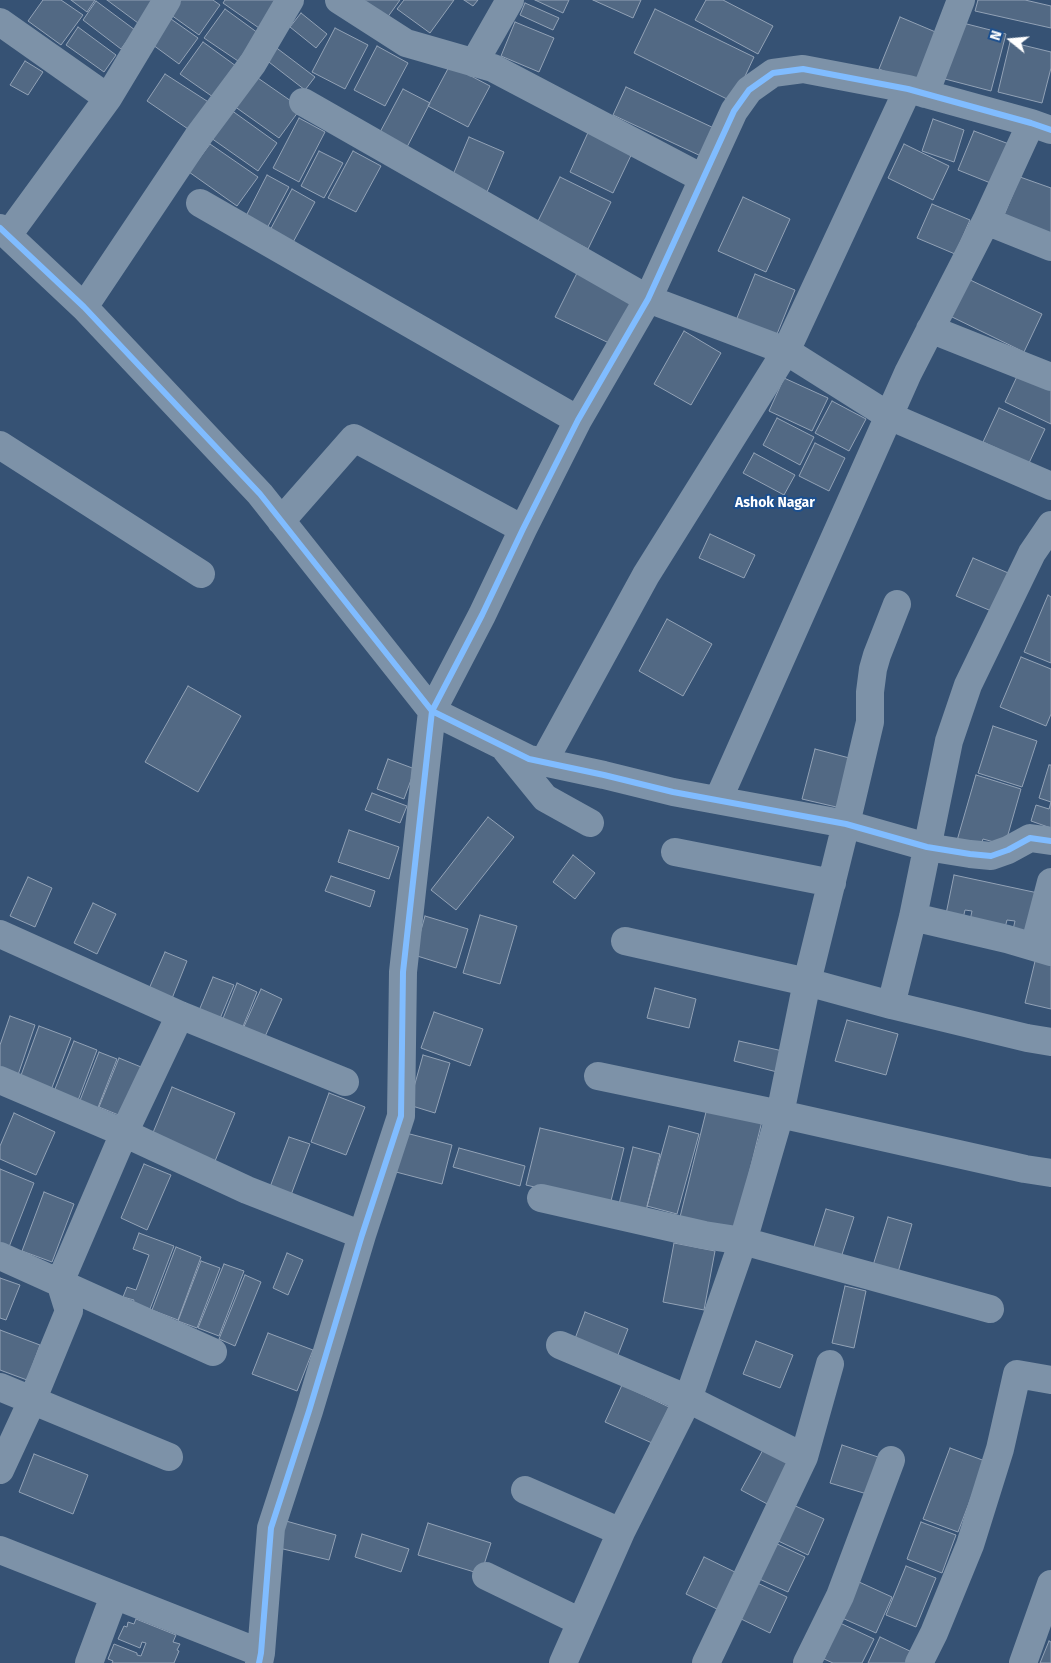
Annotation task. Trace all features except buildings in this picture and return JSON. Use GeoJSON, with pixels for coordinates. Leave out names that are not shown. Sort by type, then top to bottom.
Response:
{"type":"FeatureCollection","features":[{"type":"Feature","properties":{"kind":"street"},"geometry":{"type":"LineString","coordinates":[[167,0],[108,98],[4,232],[84,307],[260,494],[432,711],[529,759],[543,763],[604,775],[673,792],[846,824],[927,847],[992,856],[1030,838],[1051,841]]}},
{"type":"Feature","properties":{"kind":"street"},"geometry":{"type":"LineString","coordinates":[[84,307],[197,138],[252,64],[290,0]]}},
{"type":"Feature","properties":{"kind":"street"},"geometry":{"type":"LineString","coordinates":[[339,0],[406,43],[494,68],[702,178]]}},
{"type":"Feature","properties":{"kind":"street"},"geometry":{"type":"LineString","coordinates":[[474,63],[510,0]]}},
{"type":"Feature","properties":{"kind":"street"},"geometry":{"type":"LineString","coordinates":[[543,763],[646,575],[786,351],[917,92],[961,0]]}},
{"type":"Feature","properties":{"kind":"street"},"geometry":{"type":"LineString","coordinates":[[3,31],[108,98]]}},
{"type":"Feature","properties":{"kind":"street"},"geometry":{"type":"LineString","coordinates":[[0,1550],[260,1658],[271,1528],[401,1116],[403,972],[432,711],[482,615],[578,420],[648,299],[734,112],[749,90],[773,74],[803,69],[917,92],[1041,127],[986,221],[930,329],[889,416],[718,800]]}},
{"type":"Feature","properties":{"kind":"street"},"geometry":{"type":"LineString","coordinates":[[303,102],[648,299],[786,351],[889,416],[1051,486]]}},
{"type":"Feature","properties":{"kind":"street"},"geometry":{"type":"LineString","coordinates":[[200,203],[578,420]]}},
{"type":"Feature","properties":{"kind":"street"},"geometry":{"type":"LineString","coordinates":[[986,221],[1051,247]]}},
{"type":"Feature","properties":{"kind":"street"},"geometry":{"type":"LineString","coordinates":[[930,329],[1051,377]]}},
{"type":"Feature","properties":{"kind":"street"},"geometry":{"type":"LineString","coordinates":[[281,521],[354,438],[523,529]]}},
{"type":"Feature","properties":{"kind":"street"},"geometry":{"type":"LineString","coordinates":[[0,445],[201,574]]}},
{"type":"Feature","properties":{"kind":"street"},"geometry":{"type":"LineString","coordinates":[[890,1006],[913,917],[949,741],[968,685],[1032,553],[1051,524]]}},
{"type":"Feature","properties":{"kind":"street"},"geometry":{"type":"LineString","coordinates":[[562,1663],[621,1532],[688,1399],[744,1241],[780,1114],[806,982],[832,884],[870,722],[870,692],[874,669],[897,604]]}},
{"type":"Feature","properties":{"kind":"street"},"geometry":{"type":"LineString","coordinates":[[502,746],[545,798],[590,823]]}},
{"type":"Feature","properties":{"kind":"street"},"geometry":{"type":"LineString","coordinates":[[675,852],[832,884]]}},
{"type":"Feature","properties":{"kind":"street"},"geometry":{"type":"LineString","coordinates":[[913,917],[1043,950],[1051,882]]}},
{"type":"Feature","properties":{"kind":"street"},"geometry":{"type":"LineString","coordinates":[[0,934],[180,1015],[346,1082]]}},
{"type":"Feature","properties":{"kind":"street"},"geometry":{"type":"LineString","coordinates":[[625,941],[806,982],[890,1006],[1051,1042]]}},
{"type":"Feature","properties":{"kind":"street"},"geometry":{"type":"LineString","coordinates":[[0,1470],[69,1311],[60,1282],[124,1133],[180,1015]]}},
{"type":"Feature","properties":{"kind":"street"},"geometry":{"type":"LineString","coordinates":[[598,1076],[780,1114],[1025,1169],[1051,1173]]}},
{"type":"Feature","properties":{"kind":"street"},"geometry":{"type":"LineString","coordinates":[[0,1080],[124,1133],[247,1190],[362,1235]]}},
{"type":"Feature","properties":{"kind":"street"},"geometry":{"type":"LineString","coordinates":[[541,1198],[704,1235],[744,1241],[990,1308]]}},
{"type":"Feature","properties":{"kind":"street"},"geometry":{"type":"LineString","coordinates":[[0,1256],[213,1352]]}},
{"type":"Feature","properties":{"kind":"street"},"geometry":{"type":"LineString","coordinates":[[560,1345],[688,1399],[804,1457]]}},
{"type":"Feature","properties":{"kind":"street"},"geometry":{"type":"LineString","coordinates":[[706,1663],[804,1457],[830,1364]]}},
{"type":"Feature","properties":{"kind":"street"},"geometry":{"type":"LineString","coordinates":[[919,1663],[934,1633],[970,1545],[1000,1450],[1017,1374],[1051,1380]]}},
{"type":"Feature","properties":{"kind":"street"},"geometry":{"type":"LineString","coordinates":[[0,1387],[169,1456]]}},
{"type":"Feature","properties":{"kind":"street"},"geometry":{"type":"LineString","coordinates":[[807,1663],[840,1596],[891,1460]]}},
{"type":"Feature","properties":{"kind":"street"},"geometry":{"type":"LineString","coordinates":[[525,1490],[621,1532]]}},
{"type":"Feature","properties":{"kind":"street"},"geometry":{"type":"LineString","coordinates":[[486,1576],[581,1622]]}},
{"type":"Feature","properties":{"kind":"street"},"geometry":{"type":"LineString","coordinates":[[1023,1663],[1051,1584]]}},
{"type":"Feature","properties":{"kind":"street"},"geometry":{"type":"LineString","coordinates":[[89,1663],[114,1596]]}},
{"type":"Feature","properties":{"kind":"cycle path"},"geometry":{"type":"LineString","coordinates":[[1051,130],[908,89],[803,69],[773,73],[749,90],[734,111],[648,299],[578,420],[482,615],[432,711],[529,759],[673,792],[846,824],[927,847],[991,856],[1008,850],[1030,838],[1051,841]]}},
{"type":"Feature","properties":{"kind":"cycle path"},"geometry":{"type":"LineString","coordinates":[[0,228],[84,307],[260,494],[432,711],[403,972],[401,1116],[271,1528],[259,1663]]}},
{"type":"Feature","properties":{"kind":"district","name":"Ashok Nagar"},"geometry":{"type":"Point","coordinates":[775,503]}}]}
